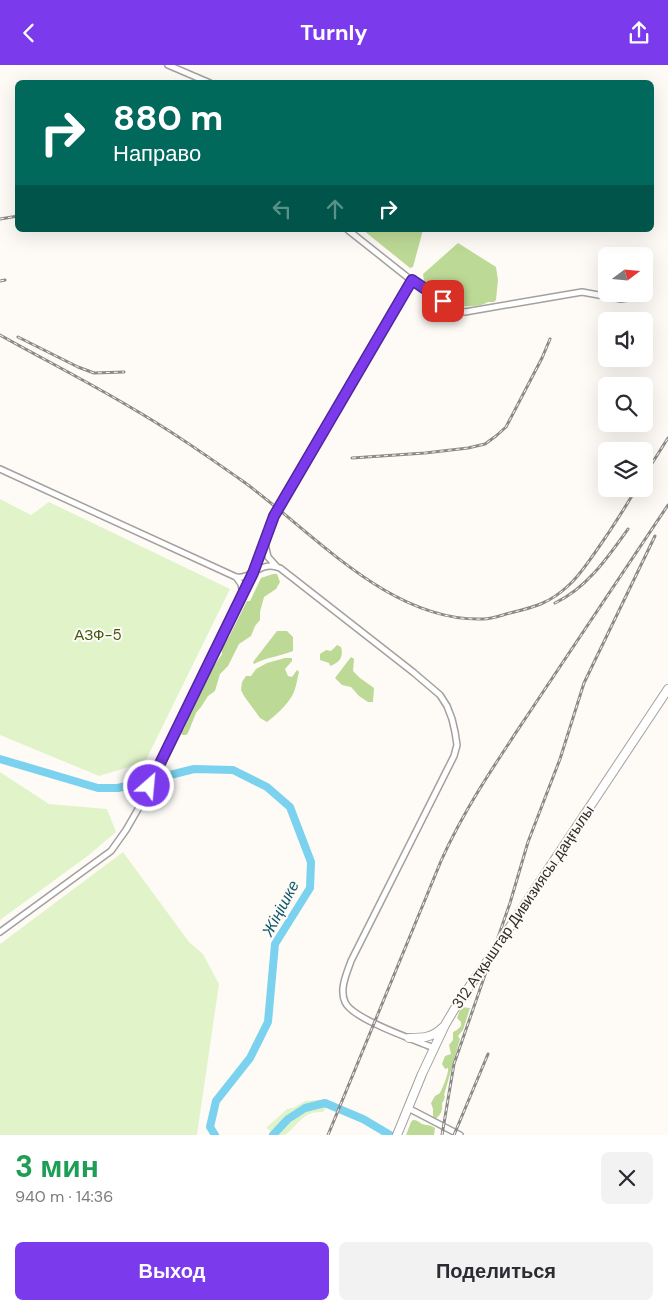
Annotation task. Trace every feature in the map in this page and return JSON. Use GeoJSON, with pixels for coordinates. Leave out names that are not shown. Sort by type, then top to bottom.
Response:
{"type":"FeatureCollection","features":[{"type":"Feature","properties":{"kind":"highway","name":"312 Атқыштар Дивизиясы даңғылы"},"geometry":{"type":"LineString","coordinates":[[397,1135],[434,1048],[458,1003],[668,689]]}},
{"type":"Feature","properties":{"kind":"highway"},"geometry":{"type":"LineString","coordinates":[[409,1038],[426,1038],[445,1025]]}},
{"type":"Feature","properties":{"kind":"street"},"geometry":{"type":"LineString","coordinates":[[168,65],[203,80]]}},
{"type":"Feature","properties":{"kind":"street"},"geometry":{"type":"LineString","coordinates":[[351,232],[412,280],[458,310],[465,312],[582,292],[598,295]]}},
{"type":"Feature","properties":{"kind":"street"},"geometry":{"type":"LineString","coordinates":[[0,932],[111,851],[126,830],[175,735],[243,595],[274,516],[412,280]]}},
{"type":"Feature","properties":{"kind":"street"},"geometry":{"type":"LineString","coordinates":[[0,469],[236,577],[244,577],[268,565],[280,569]]}},
{"type":"Feature","properties":{"kind":"street"},"geometry":{"type":"LineString","coordinates":[[265,543],[268,557],[280,569],[440,695],[452,719],[457,745],[454,756],[351,961],[343,986],[343,994],[348,1007],[374,1024],[434,1048]]}},
{"type":"Feature","properties":{"kind":"street"},"geometry":{"type":"LineString","coordinates":[[236,577],[241,585],[243,595]]}},
{"type":"Feature","properties":{"kind":"street"},"geometry":{"type":"LineString","coordinates":[[408,1108],[460,1135]]}},
{"type":"Feature","properties":{"kind":"green space"},"geometry":{"type":"Polygon","coordinates":[[[365,232],[422,232],[413,267],[410,268],[365,232]]]}},
{"type":"Feature","properties":{"kind":"green space"},"geometry":{"type":"Polygon","coordinates":[[[458,243],[496,267],[498,280],[496,300],[494,302],[473,306],[457,305],[424,281],[423,274],[458,243]]]}},
{"type":"Feature","properties":{"kind":"green space","name":"АЗФ-5"},"geometry":{"type":"Polygon","coordinates":[[[0,499],[31,515],[49,502],[230,589],[145,762],[99,776],[0,735],[0,499]]]}},
{"type":"Feature","properties":{"kind":"green space"},"geometry":{"type":"Polygon","coordinates":[[[277,574],[280,582],[276,589],[264,597],[260,620],[251,636],[239,644],[228,666],[220,674],[215,691],[208,696],[196,713],[188,733],[182,735],[181,732],[212,669],[222,654],[221,648],[229,637],[247,601],[250,601],[261,578],[277,574]]]}},
{"type":"Feature","properties":{"kind":"green space"},"geometry":{"type":"Polygon","coordinates":[[[277,631],[287,631],[293,637],[293,651],[254,664],[253,662],[277,631]]]}},
{"type":"Feature","properties":{"kind":"green space"},"geometry":{"type":"Polygon","coordinates":[[[337,645],[341,647],[342,651],[341,657],[336,663],[330,666],[329,663],[320,660],[320,654],[326,650],[331,651],[337,645]]]}},
{"type":"Feature","properties":{"kind":"green space"},"geometry":{"type":"Polygon","coordinates":[[[351,657],[354,659],[353,671],[374,688],[373,702],[368,702],[351,687],[342,685],[335,678],[351,657]]]}},
{"type":"Feature","properties":{"kind":"green space"},"geometry":{"type":"Polygon","coordinates":[[[292,658],[292,661],[285,669],[288,676],[292,677],[297,670],[299,672],[295,687],[287,703],[267,722],[260,718],[244,696],[241,690],[242,682],[246,676],[251,676],[256,669],[267,663],[292,658]]]}},
{"type":"Feature","properties":{"kind":"green space"},"geometry":{"type":"Polygon","coordinates":[[[0,772],[49,804],[107,809],[116,832],[89,855],[0,920],[0,772]]]}},
{"type":"Feature","properties":{"kind":"green space"},"geometry":{"type":"Polygon","coordinates":[[[123,852],[189,942],[203,954],[219,984],[197,1135],[0,1135],[0,944],[123,852]]]}},
{"type":"Feature","properties":{"kind":"green space"},"geometry":{"type":"Polygon","coordinates":[[[461,1007],[470,1008],[463,1030],[458,1036],[460,1039],[444,1095],[442,1110],[435,1119],[431,1103],[435,1096],[440,1093],[447,1077],[448,1068],[445,1069],[442,1064],[445,1056],[451,1054],[449,1045],[453,1040],[453,1032],[461,1026],[461,1022],[457,1018],[461,1007]]]}},
{"type":"Feature","properties":{"kind":"green space"},"geometry":{"type":"Polygon","coordinates":[[[305,1101],[326,1101],[328,1106],[323,1112],[316,1112],[306,1116],[285,1135],[269,1135],[271,1131],[266,1128],[287,1109],[293,1108],[305,1101]]]}},
{"type":"Feature","properties":{"kind":"green space"},"geometry":{"type":"Polygon","coordinates":[[[413,1120],[435,1128],[434,1135],[406,1135],[413,1120]]]}},
{"type":"Feature","properties":{"kind":"waterway","name":"Жіңішке"},"geometry":{"type":"LineString","coordinates":[[0,759],[98,788],[118,788],[194,769],[233,770],[267,787],[290,807],[311,862],[310,888],[275,944],[268,1022],[250,1058],[216,1101],[210,1127],[215,1135]]}},
{"type":"Feature","properties":{"kind":"waterway","name":"Жіңішке"},"geometry":{"type":"LineString","coordinates":[[273,1135],[288,1119],[305,1108],[325,1103],[363,1119],[390,1135]]}},
{"type":"Feature","properties":{"kind":"railway"},"geometry":{"type":"LineString","coordinates":[[0,219],[15,216]]}},
{"type":"Feature","properties":{"kind":"railway"},"geometry":{"type":"LineString","coordinates":[[0,281],[5,280]]}},
{"type":"Feature","properties":{"kind":"railway"},"geometry":{"type":"LineString","coordinates":[[0,335],[114,398],[188,443],[244,482],[355,571],[385,590],[416,606],[449,616],[490,618],[535,606],[549,600],[573,582],[631,497]]}},
{"type":"Feature","properties":{"kind":"railway"},"geometry":{"type":"LineString","coordinates":[[18,337],[94,373],[124,372]]}},
{"type":"Feature","properties":{"kind":"railway"},"geometry":{"type":"LineString","coordinates":[[352,458],[425,453],[485,444],[506,427],[550,339]]}},
{"type":"Feature","properties":{"kind":"railway"},"geometry":{"type":"LineString","coordinates":[[653,462],[668,438]]}},
{"type":"Feature","properties":{"kind":"railway"},"geometry":{"type":"LineString","coordinates":[[328,1135],[441,861],[462,819],[499,758],[668,505]]}},
{"type":"Feature","properties":{"kind":"railway"},"geometry":{"type":"LineString","coordinates":[[555,603],[567,597],[596,571],[628,529]]}},
{"type":"Feature","properties":{"kind":"railway"},"geometry":{"type":"LineString","coordinates":[[442,1135],[454,1064],[510,903],[528,842],[560,759],[584,683],[655,536]]}},
{"type":"Feature","properties":{"kind":"railway"},"geometry":{"type":"LineString","coordinates":[[454,1135],[488,1054]]}},
{"type":"Feature","properties":{"kind":"route"},"geometry":{"type":"LineString","coordinates":[[149,786],[253,573],[274,516],[412,280],[443,301]]}}]}
